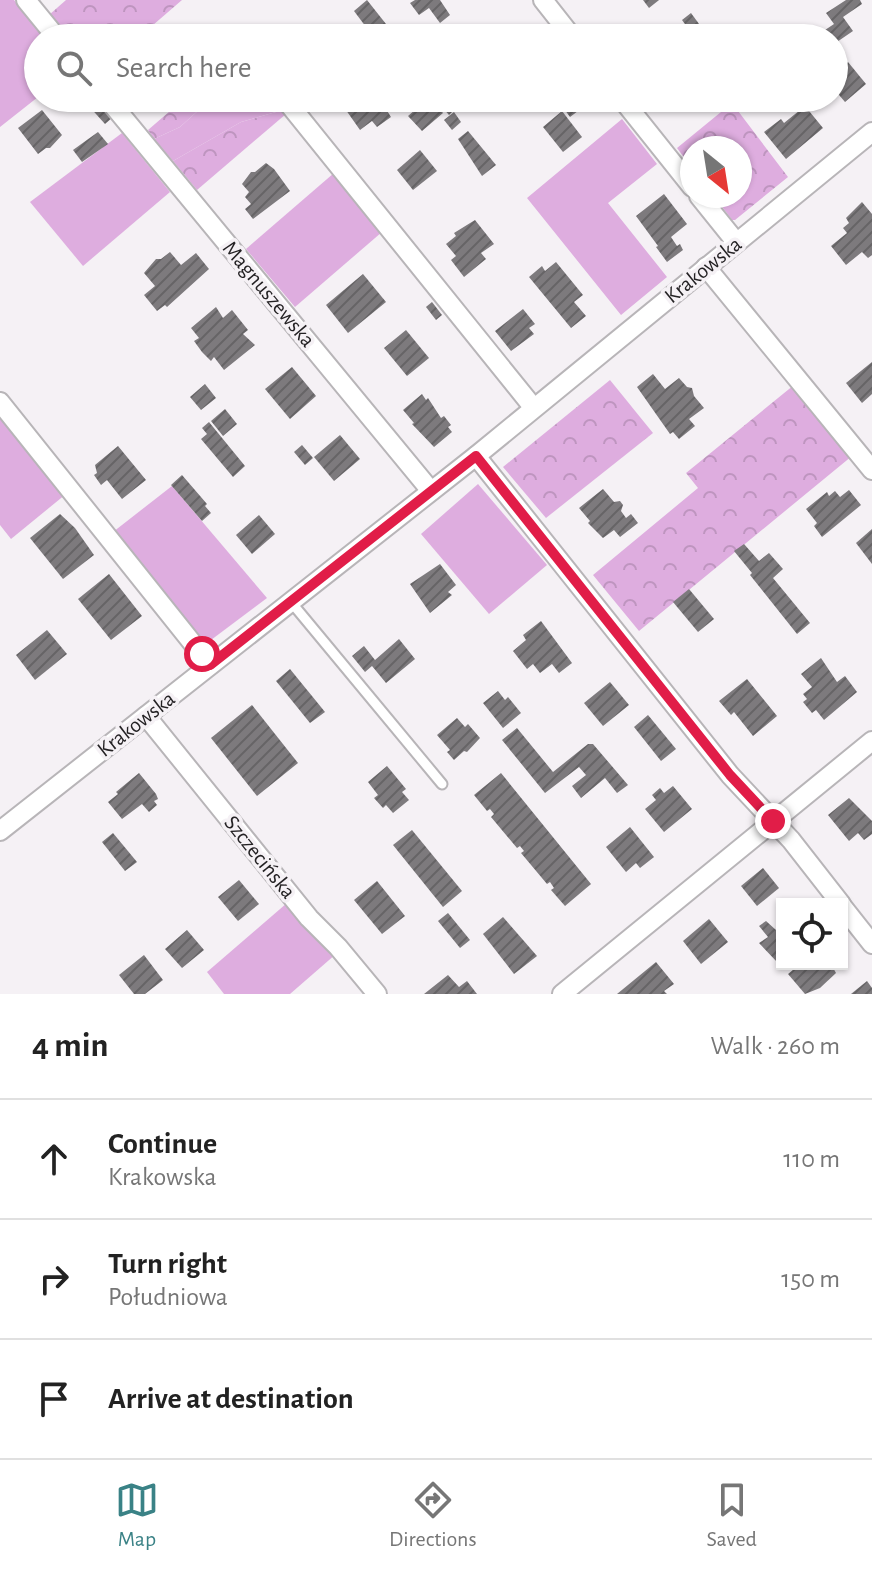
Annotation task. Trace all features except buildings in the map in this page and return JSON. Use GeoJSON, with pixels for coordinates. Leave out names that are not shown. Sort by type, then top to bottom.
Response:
{"type":"FeatureCollection","features":[{"type":"Feature","properties":{"kind":"street"},"geometry":{"type":"LineString","coordinates":[[26,0],[46,24]]}},
{"type":"Feature","properties":{"kind":"street"},"geometry":{"type":"LineString","coordinates":[[543,0],[562,24]]}},
{"type":"Feature","properties":{"kind":"street","name":"Magnuszewska"},"geometry":{"type":"LineString","coordinates":[[119,112],[431,491]]}},
{"type":"Feature","properties":{"kind":"street"},"geometry":{"type":"LineString","coordinates":[[295,112],[533,407]]}},
{"type":"Feature","properties":{"kind":"street"},"geometry":{"type":"LineString","coordinates":[[632,112],[680,172]]}},
{"type":"Feature","properties":{"kind":"street","name":"Krakowska"},"geometry":{"type":"LineString","coordinates":[[0,831],[476,456],[872,132]]}},
{"type":"Feature","properties":{"kind":"street"},"geometry":{"type":"LineString","coordinates":[[709,208],[736,242]]}},
{"type":"Feature","properties":{"kind":"street"},"geometry":{"type":"LineString","coordinates":[[706,267],[872,470]]}},
{"type":"Feature","properties":{"kind":"street"},"geometry":{"type":"LineString","coordinates":[[0,402],[210,665]]}},
{"type":"Feature","properties":{"kind":"street"},"geometry":{"type":"LineString","coordinates":[[476,456],[730,775],[773,821],[835,898]]}},
{"type":"Feature","properties":{"kind":"street","name":"Szczecińska"},"geometry":{"type":"LineString","coordinates":[[146,716],[309,918],[377,994]]}},
{"type":"Feature","properties":{"kind":"street"},"geometry":{"type":"LineString","coordinates":[[564,993],[872,741]]}},
{"type":"Feature","properties":{"kind":"street"},"geometry":{"type":"LineString","coordinates":[[848,914],[872,944]]}},
{"type":"Feature","properties":{"kind":"lane"},"geometry":{"type":"LineString","coordinates":[[291,602],[442,784]]}},
{"type":"Feature","properties":{"kind":"green space"},"geometry":{"type":"Polygon","coordinates":[[[0,0],[14,0],[34,24],[24,24],[24,108],[0,127],[0,0]]]}},
{"type":"Feature","properties":{"kind":"green space"},"geometry":{"type":"Polygon","coordinates":[[[66,0],[182,0],[154,24],[56,24],[49,15],[66,0]]]}},
{"type":"Feature","properties":{"kind":"green space"},"geometry":{"type":"Polygon","coordinates":[[[169,112],[197,112],[180,127],[154,139],[148,130],[169,112]]]}},
{"type":"Feature","properties":{"kind":"green space"},"geometry":{"type":"Polygon","coordinates":[[[197,112],[276,112],[241,122],[173,161],[154,139],[180,127],[197,112]]]}},
{"type":"Feature","properties":{"kind":"green space"},"geometry":{"type":"Polygon","coordinates":[[[276,112],[286,114],[197,190],[173,161],[241,122],[276,112]]]}},
{"type":"Feature","properties":{"kind":"green space"},"geometry":{"type":"Polygon","coordinates":[[[721,112],[739,112],[788,177],[752,206],[752,136],[692,136],[721,112]]]}},
{"type":"Feature","properties":{"kind":"green space"},"geometry":{"type":"Polygon","coordinates":[[[622,119],[657,164],[608,203],[667,277],[621,315],[527,198],[622,119]]]}},
{"type":"Feature","properties":{"kind":"green space"},"geometry":{"type":"Polygon","coordinates":[[[122,133],[170,192],[83,266],[30,202],[122,133]]]}},
{"type":"Feature","properties":{"kind":"green space"},"geometry":{"type":"Polygon","coordinates":[[[334,173],[382,232],[295,307],[246,249],[334,173]]]}},
{"type":"Feature","properties":{"kind":"green space"},"geometry":{"type":"Polygon","coordinates":[[[723,208],[750,208],[735,220],[723,208]]]}},
{"type":"Feature","properties":{"kind":"green space"},"geometry":{"type":"Polygon","coordinates":[[[610,380],[653,433],[546,518],[503,467],[610,380]]]}},
{"type":"Feature","properties":{"kind":"green space"},"geometry":{"type":"Polygon","coordinates":[[[794,385],[852,456],[639,631],[593,575],[698,488],[686,473],[794,385]]]}},
{"type":"Feature","properties":{"kind":"green space"},"geometry":{"type":"Polygon","coordinates":[[[0,412],[66,494],[11,539],[0,525],[0,412]]]}},
{"type":"Feature","properties":{"kind":"green space"},"geometry":{"type":"Polygon","coordinates":[[[478,484],[547,565],[489,614],[421,534],[478,484]]]}},
{"type":"Feature","properties":{"kind":"green space"},"geometry":{"type":"Polygon","coordinates":[[[172,486],[267,598],[203,646],[113,532],[172,486]]]}},
{"type":"Feature","properties":{"kind":"green space"},"geometry":{"type":"Polygon","coordinates":[[[287,903],[336,954],[290,994],[224,994],[207,972],[287,903]]]}},
{"type":"Feature","properties":{"kind":"route"},"geometry":{"type":"LineString","coordinates":[[202,654],[210,665],[476,456],[730,775],[773,821]]}}]}
